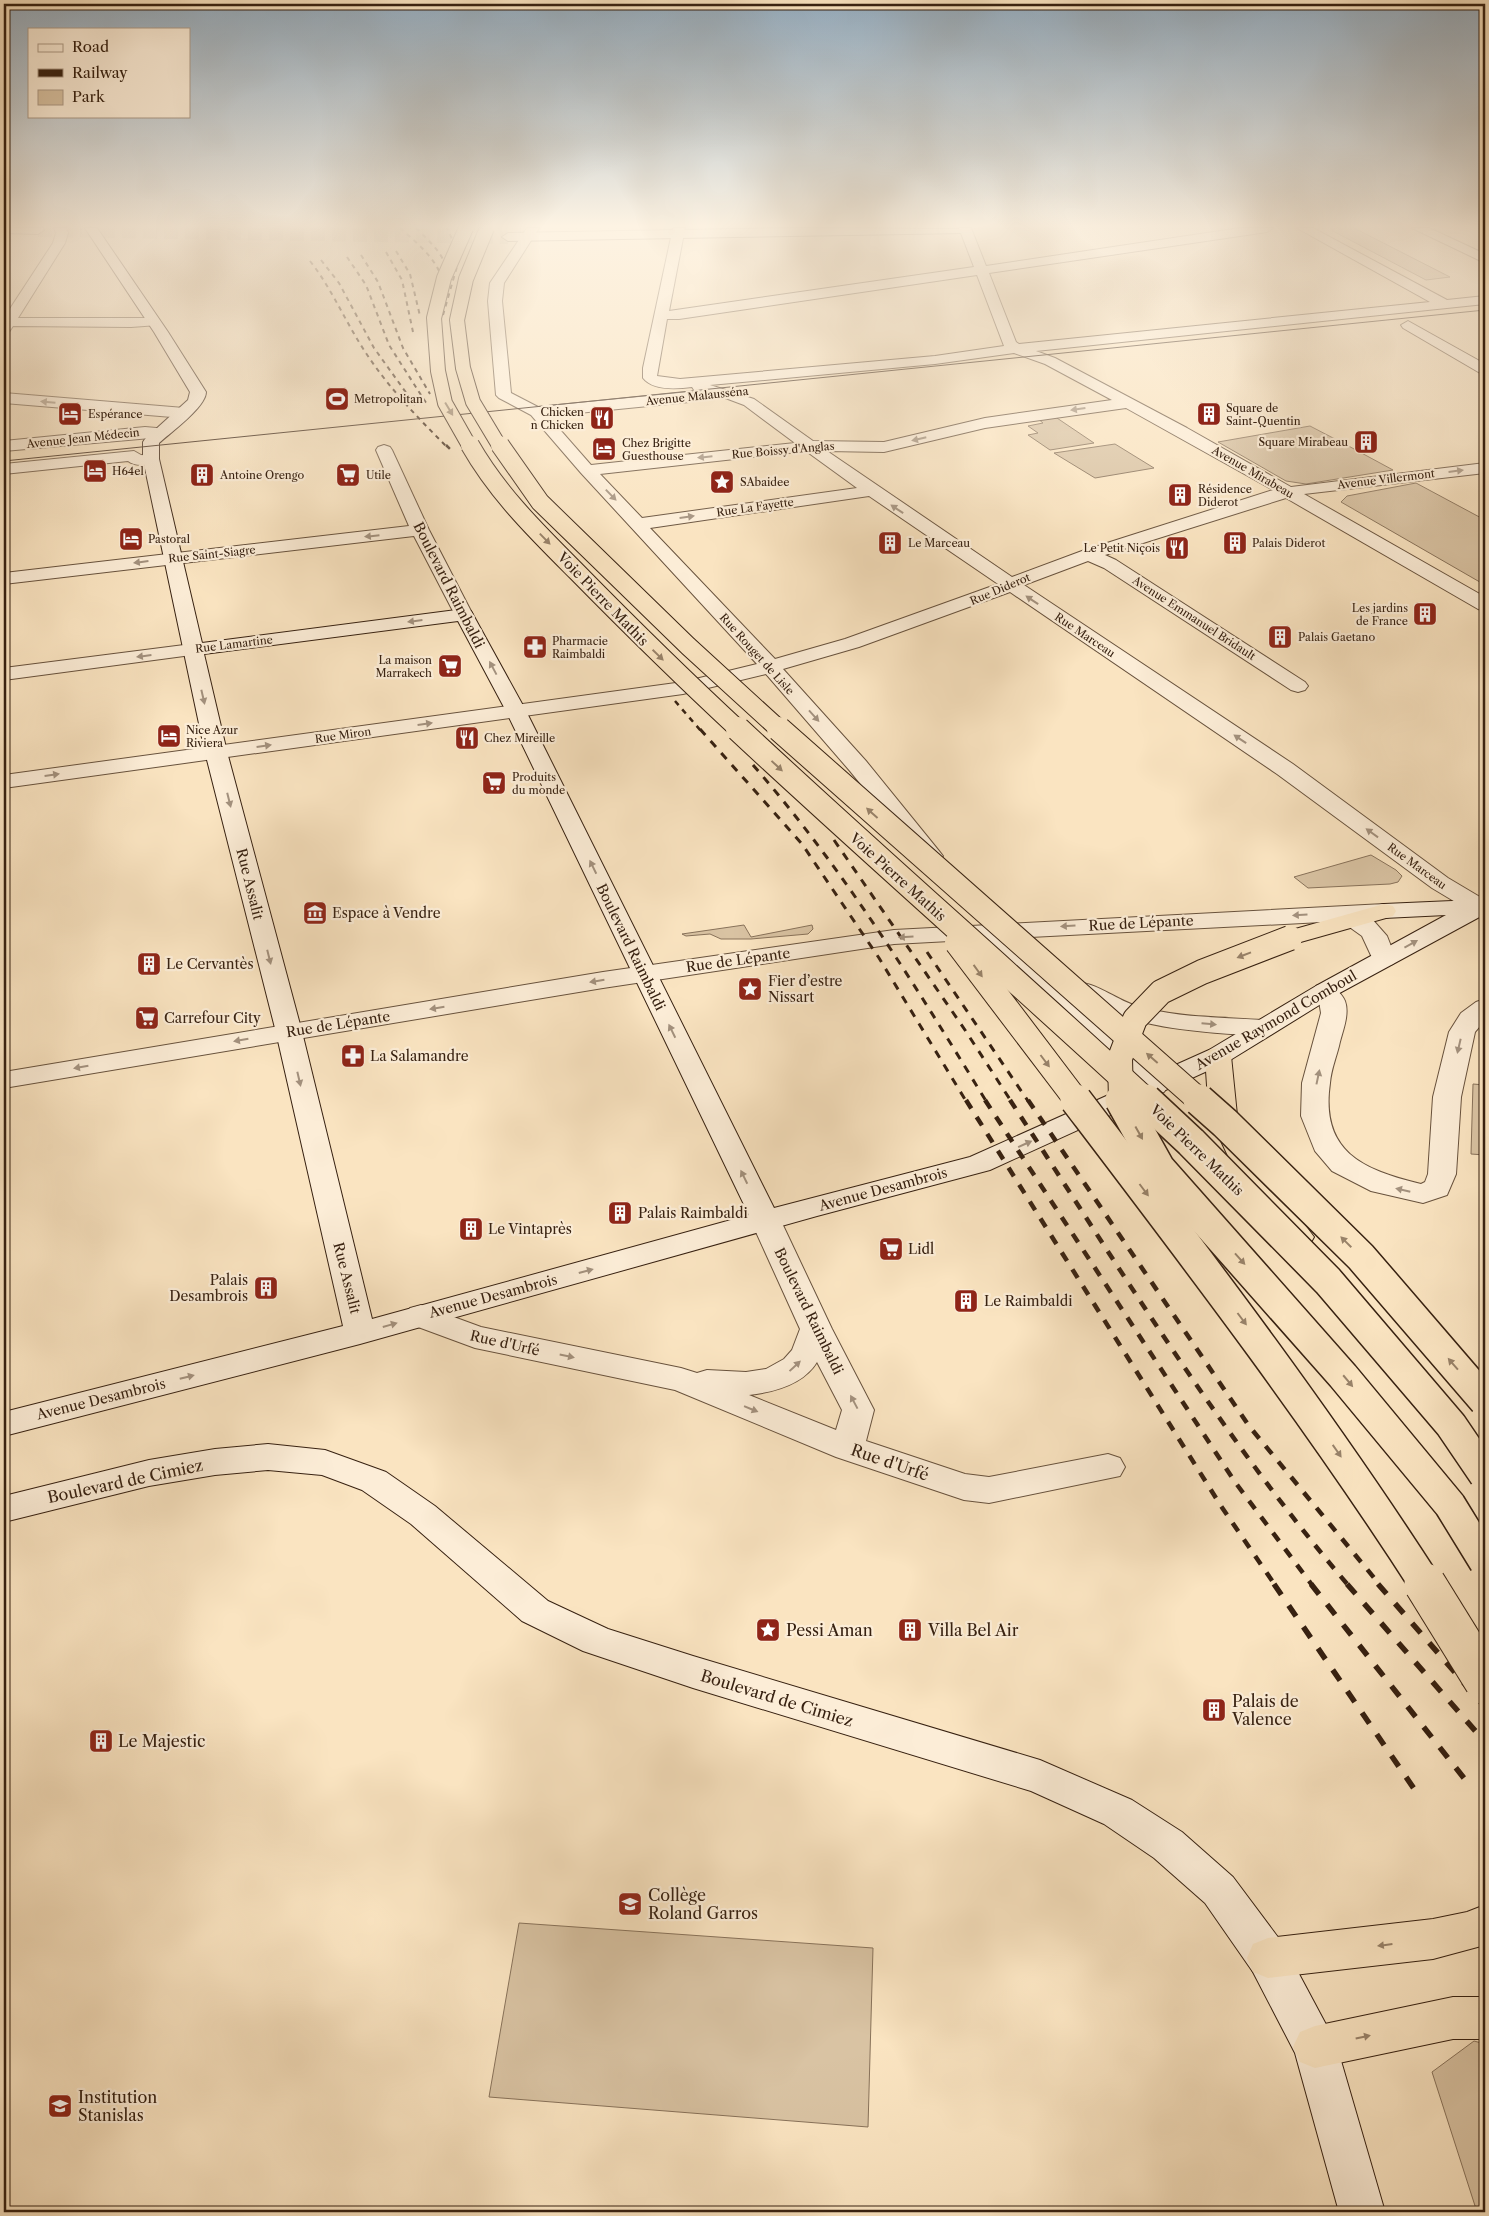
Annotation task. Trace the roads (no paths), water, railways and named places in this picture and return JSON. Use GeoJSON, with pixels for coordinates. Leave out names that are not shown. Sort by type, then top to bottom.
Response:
{"type":"FeatureCollection","features":[{"type":"Feature","properties":{"kind":"highway","name":"Voie Pierre Mathis"},"geometry":{"type":"LineString","coordinates":[[435,331],[438,371],[445,403],[483,468],[512,506],[656,653],[928,903],[1011,975],[1190,1142],[1328,1281],[1451,1425],[1485,1475]]}},
{"type":"Feature","properties":{"kind":"highway","name":"Voie Pierre Mathis"},"geometry":{"type":"LineString","coordinates":[[458,331],[463,368],[473,402],[511,464],[540,502],[688,646],[802,750],[1225,1123],[1361,1257],[1485,1401]]}},
{"type":"Feature","properties":{"kind":"highway"},"geometry":{"type":"LineString","coordinates":[[928,903],[1016,1022],[1268,1353],[1368,1495],[1468,1650],[1485,1681]]}},
{"type":"Feature","properties":{"kind":"highway"},"geometry":{"type":"LineString","coordinates":[[1351,916],[1202,972],[1161,992],[1135,1019],[1120,1058],[1121,1101],[1159,1168],[1350,1384],[1450,1505],[1485,1562]]}},
{"type":"Feature","properties":{"kind":"highway"},"geometry":{"type":"LineString","coordinates":[[1154,1086],[1314,1256],[1248,1169],[1223,1115],[1218,1056]]}},
{"type":"Feature","properties":{"kind":"highway"},"geometry":{"type":"LineString","coordinates":[[1268,1958],[1433,1939],[1474,1930],[1485,1924]]}},
{"type":"Feature","properties":{"kind":"highway"},"geometry":{"type":"LineString","coordinates":[[1315,2047],[1453,2018],[1485,2018]]}},
{"type":"Feature","properties":{"kind":"street"},"geometry":{"type":"LineString","coordinates":[[159,331],[198,392],[198,397],[194,403],[160,434]]}},
{"type":"Feature","properties":{"kind":"street","name":"Rue Rouget de Lisle"},"geometry":{"type":"LineString","coordinates":[[498,331],[504,395],[536,412],[587,470],[770,666],[858,766],[992,931]]}},
{"type":"Feature","properties":{"kind":"street"},"geometry":{"type":"LineString","coordinates":[[657,382],[650,378],[650,368],[658,331]]}},
{"type":"Feature","properties":{"kind":"street"},"geometry":{"type":"LineString","coordinates":[[1005,331],[1010,344],[1016,348]]}},
{"type":"Feature","properties":{"kind":"street","name":"Avenue Malausséna"},"geometry":{"type":"LineString","coordinates":[[657,382],[680,384],[935,360],[1016,348],[1177,331]]}},
{"type":"Feature","properties":{"kind":"street"},"geometry":{"type":"LineString","coordinates":[[1413,331],[1485,370]]}},
{"type":"Feature","properties":{"kind":"street","name":"Avenue Mirabeau"},"geometry":{"type":"LineString","coordinates":[[1016,348],[1050,361],[1181,431],[1485,605]]}},
{"type":"Feature","properties":{"kind":"street","name":"Avenue Malausséna"},"geometry":{"type":"LineString","coordinates":[[536,412],[939,369],[1078,359]]}},
{"type":"Feature","properties":{"kind":"street"},"geometry":{"type":"LineString","coordinates":[[626,403],[646,387],[657,382]]}},
{"type":"Feature","properties":{"kind":"street","name":"Rue Marceau"},"geometry":{"type":"LineString","coordinates":[[680,384],[726,393],[749,402],[871,491],[1285,770],[1440,883],[1483,905]]}},
{"type":"Feature","properties":{"kind":"street"},"geometry":{"type":"LineString","coordinates":[[4,398],[184,413]]}},
{"type":"Feature","properties":{"kind":"street","name":"Rue Boissy d'Anglas"},"geometry":{"type":"LineString","coordinates":[[587,470],[808,446],[884,447],[986,423],[1127,402]]}},
{"type":"Feature","properties":{"kind":"street","name":"Avenue Jean Médecin"},"geometry":{"type":"LineString","coordinates":[[4,446],[145,432],[160,434]]}},
{"type":"Feature","properties":{"kind":"street","name":"Rue Assalit"},"geometry":{"type":"LineString","coordinates":[[160,434],[151,442],[151,460],[192,650],[216,752],[289,1032],[360,1333]]}},
{"type":"Feature","properties":{"kind":"street","name":"Boulevard Raimbaldi"},"geometry":{"type":"LineString","coordinates":[[384,450],[420,530],[516,711],[766,1221],[816,1329],[858,1410],[848,1448]]}},
{"type":"Feature","properties":{"kind":"street","name":"Avenue Jean Médecin"},"geometry":{"type":"LineString","coordinates":[[4,469],[134,456],[135,460],[151,460]]}},
{"type":"Feature","properties":{"kind":"street","name":"Avenue Villermont"},"geometry":{"type":"LineString","coordinates":[[1286,492],[1485,468]]}},
{"type":"Feature","properties":{"kind":"street","name":"Rue La Fayette"},"geometry":{"type":"LineString","coordinates":[[638,524],[871,491]]}},
{"type":"Feature","properties":{"kind":"street","name":"Rue Diderot"},"geometry":{"type":"LineString","coordinates":[[683,688],[852,643],[995,593],[1028,576],[1088,555],[1286,492]]}},
{"type":"Feature","properties":{"kind":"street","name":"Rue Saint-Siagre"},"geometry":{"type":"LineString","coordinates":[[4,579],[420,530]]}},
{"type":"Feature","properties":{"kind":"street","name":"Avenue Emmanuel Bridault"},"geometry":{"type":"LineString","coordinates":[[1088,555],[1110,564],[1298,686]]}},
{"type":"Feature","properties":{"kind":"street","name":"Rue Lamartine"},"geometry":{"type":"LineString","coordinates":[[4,674],[464,615]]}},
{"type":"Feature","properties":{"kind":"street","name":"Rue Miron"},"geometry":{"type":"LineString","coordinates":[[4,782],[683,688]]}},
{"type":"Feature","properties":{"kind":"street"},"geometry":{"type":"LineString","coordinates":[[1440,883],[1440,918]]}},
{"type":"Feature","properties":{"kind":"street","name":"Avenue Raymond Comboul"},"geometry":{"type":"LineString","coordinates":[[980,1164],[1218,1056],[1325,991],[1384,959],[1440,918],[1483,905]]}},
{"type":"Feature","properties":{"kind":"street","name":"Rue de Lépante"},"geometry":{"type":"LineString","coordinates":[[4,1080],[645,974],[894,937],[1351,916],[1384,911],[1440,918]]}},
{"type":"Feature","properties":{"kind":"street"},"geometry":{"type":"LineString","coordinates":[[1351,916],[1375,933],[1384,959]]}},
{"type":"Feature","properties":{"kind":"street"},"geometry":{"type":"LineString","coordinates":[[992,931],[1090,996],[1115,1009],[1162,1021],[1263,1028]]}},
{"type":"Feature","properties":{"kind":"street"},"geometry":{"type":"LineString","coordinates":[[992,931],[1154,1086]]}},
{"type":"Feature","properties":{"kind":"street"},"geometry":{"type":"LineString","coordinates":[[1325,991],[1332,1000],[1334,1013],[1316,1083],[1315,1116],[1326,1145],[1342,1165],[1349,1169],[1381,1184],[1423,1194],[1437,1188],[1442,1174],[1447,1096],[1462,1032],[1470,1019],[1485,1007]]}},
{"type":"Feature","properties":{"kind":"street","name":"Avenue Desambrois"},"geometry":{"type":"LineString","coordinates":[[4,1424],[360,1333],[980,1164]]}},
{"type":"Feature","properties":{"kind":"street","name":"Rue d'Urfé"},"geometry":{"type":"LineString","coordinates":[[421,1316],[475,1337],[680,1380],[743,1384],[765,1382],[790,1371],[804,1357],[816,1329]]}},
{"type":"Feature","properties":{"kind":"street","name":"Rue d'Urfé"},"geometry":{"type":"LineString","coordinates":[[680,1380],[848,1448],[964,1487],[989,1490],[1108,1467]]}},
{"type":"Feature","properties":{"kind":"street","name":"Boulevard de Cimiez"},"geometry":{"type":"LineString","coordinates":[[4,1509],[149,1473],[214,1462],[268,1457],[325,1463],[374,1481],[423,1515],[535,1611],[596,1640],[693,1672],[1040,1777],[1118,1812],[1168,1845],[1219,1890],[1268,1958],[1315,2047],[1362,2212]]}},
{"type":"Feature","properties":{"kind":"tram line"},"geometry":{"type":"LineString","coordinates":[[4,461],[1275,331]]}},
{"type":"Feature","properties":{"kind":"railway"},"geometry":{"type":"LineString","coordinates":[[353,331],[382,376],[447,447]]}},
{"type":"Feature","properties":{"kind":"railway"},"geometry":{"type":"LineString","coordinates":[[365,331],[374,348],[415,405]]}},
{"type":"Feature","properties":{"kind":"railway"},"geometry":{"type":"LineString","coordinates":[[384,331],[389,345],[428,406]]}},
{"type":"Feature","properties":{"kind":"railway"},"geometry":{"type":"LineString","coordinates":[[397,331],[403,348],[430,394]]}},
{"type":"Feature","properties":{"kind":"railway"},"geometry":{"type":"LineString","coordinates":[[446,445],[451,450]]}},
{"type":"Feature","properties":{"kind":"railway"},"geometry":{"type":"LineString","coordinates":[[675,701],[701,731]]}},
{"type":"Feature","properties":{"kind":"railway"},"geometry":{"type":"LineString","coordinates":[[700,729],[802,844],[879,958],[966,1101]]}},
{"type":"Feature","properties":{"kind":"railway"},"geometry":{"type":"LineString","coordinates":[[753,765],[786,804],[848,886],[905,971],[986,1101]]}},
{"type":"Feature","properties":{"kind":"railway"},"geometry":{"type":"LineString","coordinates":[[834,840],[965,1030],[1011,1101]]}},
{"type":"Feature","properties":{"kind":"railway"},"geometry":{"type":"LineString","coordinates":[[927,952],[1028,1101]]}},
{"type":"Feature","properties":{"kind":"railway"},"geometry":{"type":"LineString","coordinates":[[966,1100],[1221,1506],[1275,1585]]}},
{"type":"Feature","properties":{"kind":"railway"},"geometry":{"type":"LineString","coordinates":[[985,1100],[1235,1482],[1312,1585]]}},
{"type":"Feature","properties":{"kind":"railway"},"geometry":{"type":"LineString","coordinates":[[1010,1100],[1213,1409],[1301,1528],[1348,1585]]}},
{"type":"Feature","properties":{"kind":"railway"},"geometry":{"type":"LineString","coordinates":[[1028,1100],[1249,1426],[1380,1585]]}},
{"type":"Feature","properties":{"kind":"railway"},"geometry":{"type":"LineString","coordinates":[[1274,1584],[1419,1796]]}},
{"type":"Feature","properties":{"kind":"railway"},"geometry":{"type":"LineString","coordinates":[[1311,1584],[1467,1782]]}},
{"type":"Feature","properties":{"kind":"railway"},"geometry":{"type":"LineString","coordinates":[[1347,1584],[1485,1742]]}},
{"type":"Feature","properties":{"kind":"railway"},"geometry":{"type":"LineString","coordinates":[[1378,1584],[1485,1707]]}},
{"type":"Feature","properties":{"kind":"place","name":"Metropolitan"},"geometry":{"type":"Point","coordinates":[337,399]}},
{"type":"Feature","properties":{"kind":"place","name":"Espérance"},"geometry":{"type":"Point","coordinates":[70,414]}},
{"type":"Feature","properties":{"kind":"place","name":"Square de Saint-Quentin"},"geometry":{"type":"Point","coordinates":[1209,414]}},
{"type":"Feature","properties":{"kind":"place","name":"Chicken n Chicken"},"geometry":{"type":"Point","coordinates":[602,418]}},
{"type":"Feature","properties":{"kind":"place","name":"Square Mirabeau"},"geometry":{"type":"Point","coordinates":[1366,442]}},
{"type":"Feature","properties":{"kind":"place","name":"Chez Brigitte Guesthouse"},"geometry":{"type":"Point","coordinates":[604,449]}},
{"type":"Feature","properties":{"kind":"place","name":"H64el"},"geometry":{"type":"Point","coordinates":[95,471]}},
{"type":"Feature","properties":{"kind":"place","name":"Antoine Orengo"},"geometry":{"type":"Point","coordinates":[202,475]}},
{"type":"Feature","properties":{"kind":"place","name":"Utile"},"geometry":{"type":"Point","coordinates":[348,475]}},
{"type":"Feature","properties":{"kind":"place","name":"SAbaidee"},"geometry":{"type":"Point","coordinates":[722,482]}},
{"type":"Feature","properties":{"kind":"place","name":"Résidence Diderot"},"geometry":{"type":"Point","coordinates":[1180,495]}},
{"type":"Feature","properties":{"kind":"place","name":"Pastoral"},"geometry":{"type":"Point","coordinates":[131,539]}},
{"type":"Feature","properties":{"kind":"place","name":"Le Marceau"},"geometry":{"type":"Point","coordinates":[890,543]}},
{"type":"Feature","properties":{"kind":"place","name":"Palais Diderot"},"geometry":{"type":"Point","coordinates":[1235,543]}},
{"type":"Feature","properties":{"kind":"place","name":"Le Petit Niçois"},"geometry":{"type":"Point","coordinates":[1177,548]}},
{"type":"Feature","properties":{"kind":"place","name":"Les jardins de France"},"geometry":{"type":"Point","coordinates":[1425,614]}},
{"type":"Feature","properties":{"kind":"place","name":"Palais Gaetano"},"geometry":{"type":"Point","coordinates":[1280,637]}},
{"type":"Feature","properties":{"kind":"place","name":"Pharmacie Raimbaldi"},"geometry":{"type":"Point","coordinates":[535,647]}},
{"type":"Feature","properties":{"kind":"place","name":"La maison Marrakech"},"geometry":{"type":"Point","coordinates":[450,666]}},
{"type":"Feature","properties":{"kind":"place","name":"Nice Azur Riviera"},"geometry":{"type":"Point","coordinates":[169,736]}},
{"type":"Feature","properties":{"kind":"place","name":"Chez Mireille"},"geometry":{"type":"Point","coordinates":[467,738]}},
{"type":"Feature","properties":{"kind":"place","name":"Produits du monde"},"geometry":{"type":"Point","coordinates":[494,783]}},
{"type":"Feature","properties":{"kind":"place","name":"Espace à Vendre"},"geometry":{"type":"Point","coordinates":[315,913]}},
{"type":"Feature","properties":{"kind":"place","name":"Le Cervantès"},"geometry":{"type":"Point","coordinates":[149,964]}},
{"type":"Feature","properties":{"kind":"place","name":"Fier d’estre Nissart"},"geometry":{"type":"Point","coordinates":[750,989]}},
{"type":"Feature","properties":{"kind":"place","name":"Carrefour City"},"geometry":{"type":"Point","coordinates":[147,1018]}},
{"type":"Feature","properties":{"kind":"place","name":"La Salamandre"},"geometry":{"type":"Point","coordinates":[353,1056]}},
{"type":"Feature","properties":{"kind":"place","name":"Palais Raimbaldi"},"geometry":{"type":"Point","coordinates":[620,1213]}},
{"type":"Feature","properties":{"kind":"place","name":"Le Vintaprès"},"geometry":{"type":"Point","coordinates":[471,1229]}},
{"type":"Feature","properties":{"kind":"place","name":"Lidl"},"geometry":{"type":"Point","coordinates":[891,1249]}},
{"type":"Feature","properties":{"kind":"place","name":"Palais Desambrois"},"geometry":{"type":"Point","coordinates":[266,1288]}},
{"type":"Feature","properties":{"kind":"place","name":"Le Raimbaldi"},"geometry":{"type":"Point","coordinates":[966,1301]}},
{"type":"Feature","properties":{"kind":"place","name":"Pessi Aman"},"geometry":{"type":"Point","coordinates":[768,1630]}},
{"type":"Feature","properties":{"kind":"place","name":"Villa Bel Air"},"geometry":{"type":"Point","coordinates":[910,1630]}},
{"type":"Feature","properties":{"kind":"place","name":"Palais de Valence"},"geometry":{"type":"Point","coordinates":[1214,1710]}},
{"type":"Feature","properties":{"kind":"place","name":"Le Majestic"},"geometry":{"type":"Point","coordinates":[101,1741]}},
{"type":"Feature","properties":{"kind":"place","name":"Collège Roland Garros"},"geometry":{"type":"Point","coordinates":[630,1904]}},
{"type":"Feature","properties":{"kind":"place","name":"Institution Stanislas"},"geometry":{"type":"Point","coordinates":[60,2106]}}]}
